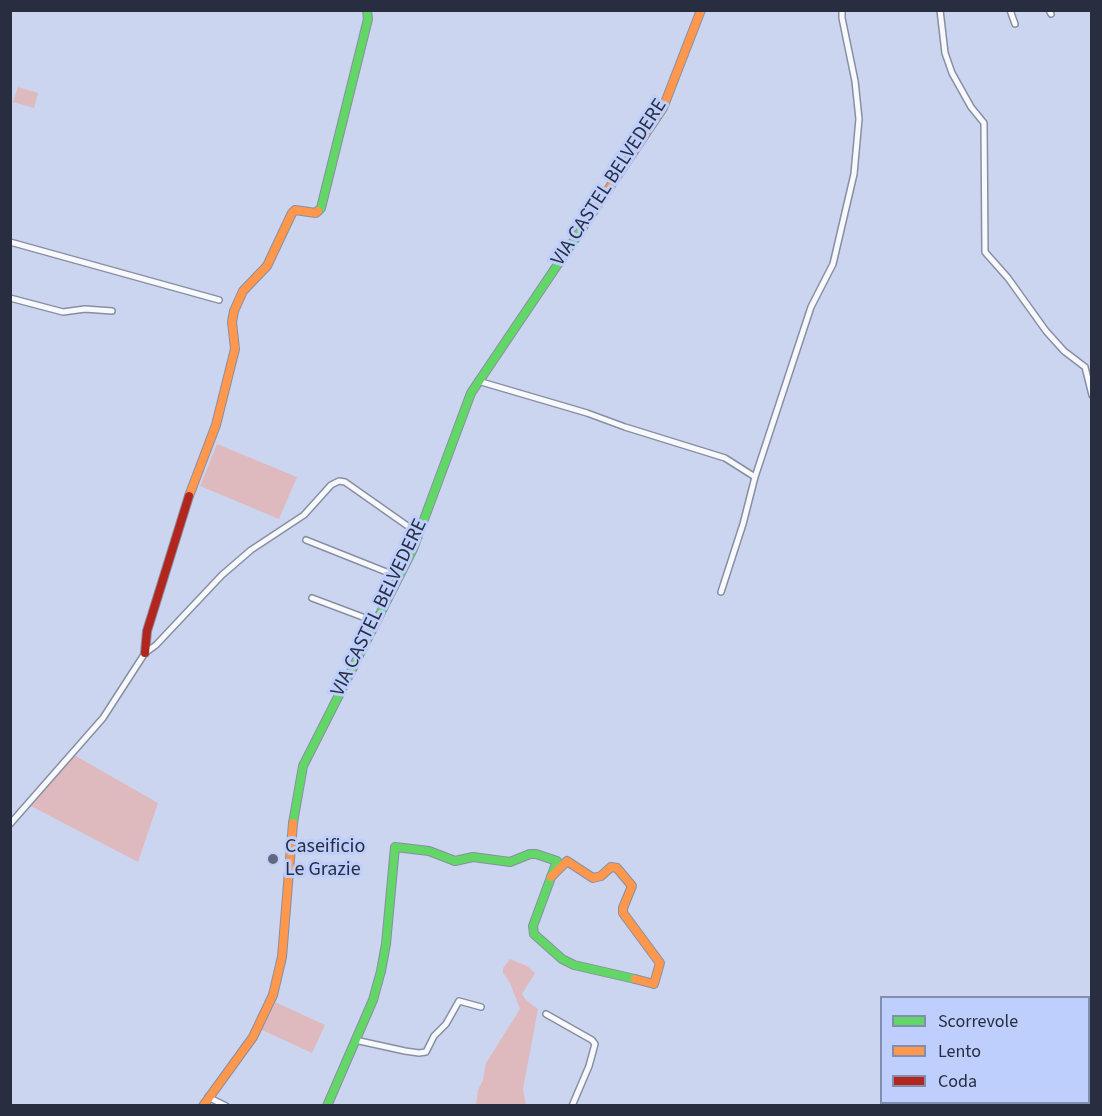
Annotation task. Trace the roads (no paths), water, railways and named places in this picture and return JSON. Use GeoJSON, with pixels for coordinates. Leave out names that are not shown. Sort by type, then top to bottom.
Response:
{"type":"FeatureCollection","features":[{"type":"Feature","properties":{"kind":"street"},"geometry":{"type":"LineString","coordinates":[[145,652],[147,630],[188,497],[216,424],[236,349],[232,322],[234,311],[243,291],[267,266],[292,213],[295,210],[302,210],[316,213],[321,208],[368,19],[368,10]]}},
{"type":"Feature","properties":{"kind":"street","name":"VIA CASTEL BELVEDERE"},"geometry":{"type":"LineString","coordinates":[[203,1106],[253,1038],[273,995],[282,957],[293,820],[303,766],[399,577],[418,534],[464,410],[478,381],[663,108],[701,10]]}},
{"type":"Feature","properties":{"kind":"street"},"geometry":{"type":"LineString","coordinates":[[721,592],[743,524],[755,477],[811,307],[833,264],[854,174],[859,119],[855,81],[842,10]]}},
{"type":"Feature","properties":{"kind":"street"},"geometry":{"type":"LineString","coordinates":[[940,10],[948,63],[971,107],[984,123],[985,252],[1008,278],[1046,331],[1064,351],[1085,367],[1092,394]]}},
{"type":"Feature","properties":{"kind":"street"},"geometry":{"type":"LineString","coordinates":[[1010,10],[1014,24]]}},
{"type":"Feature","properties":{"kind":"street"},"geometry":{"type":"LineString","coordinates":[[10,242],[219,300]]}},
{"type":"Feature","properties":{"kind":"street"},"geometry":{"type":"LineString","coordinates":[[10,298],[63,312],[86,309],[112,311]]}},
{"type":"Feature","properties":{"kind":"street"},"geometry":{"type":"LineString","coordinates":[[478,381],[587,413],[625,428],[725,458],[755,477]]}},
{"type":"Feature","properties":{"kind":"street"},"geometry":{"type":"LineString","coordinates":[[10,824],[103,718],[145,652],[156,645],[222,575],[252,550],[304,515],[331,486],[345,482],[418,534]]}},
{"type":"Feature","properties":{"kind":"street"},"geometry":{"type":"LineString","coordinates":[[306,540],[399,577]]}},
{"type":"Feature","properties":{"kind":"street"},"geometry":{"type":"LineString","coordinates":[[312,598],[376,622]]}},
{"type":"Feature","properties":{"kind":"street"},"geometry":{"type":"LineString","coordinates":[[327,1106],[373,1000],[381,971],[386,944],[395,847],[429,851],[455,861],[473,857],[510,862],[536,854],[557,861],[551,877],[533,926],[538,939],[562,959],[574,965],[654,984],[660,963],[623,913],[632,886],[618,868],[611,867],[601,876],[593,878],[567,861],[551,877]]}},
{"type":"Feature","properties":{"kind":"street"},"geometry":{"type":"LineString","coordinates":[[355,1040],[405,1052],[426,1052],[434,1036],[446,1024],[459,1001],[481,1007]]}},
{"type":"Feature","properties":{"kind":"street"},"geometry":{"type":"LineString","coordinates":[[546,1014],[592,1040],[595,1044],[589,1066],[572,1106]]}},
{"type":"Feature","properties":{"kind":"street"},"geometry":{"type":"LineString","coordinates":[[208,1097],[226,1106]]}},
{"type":"Feature","properties":{"kind":"place","name":"Caseificio Le Grazie"},"geometry":{"type":"Point","coordinates":[273,859]}}]}
